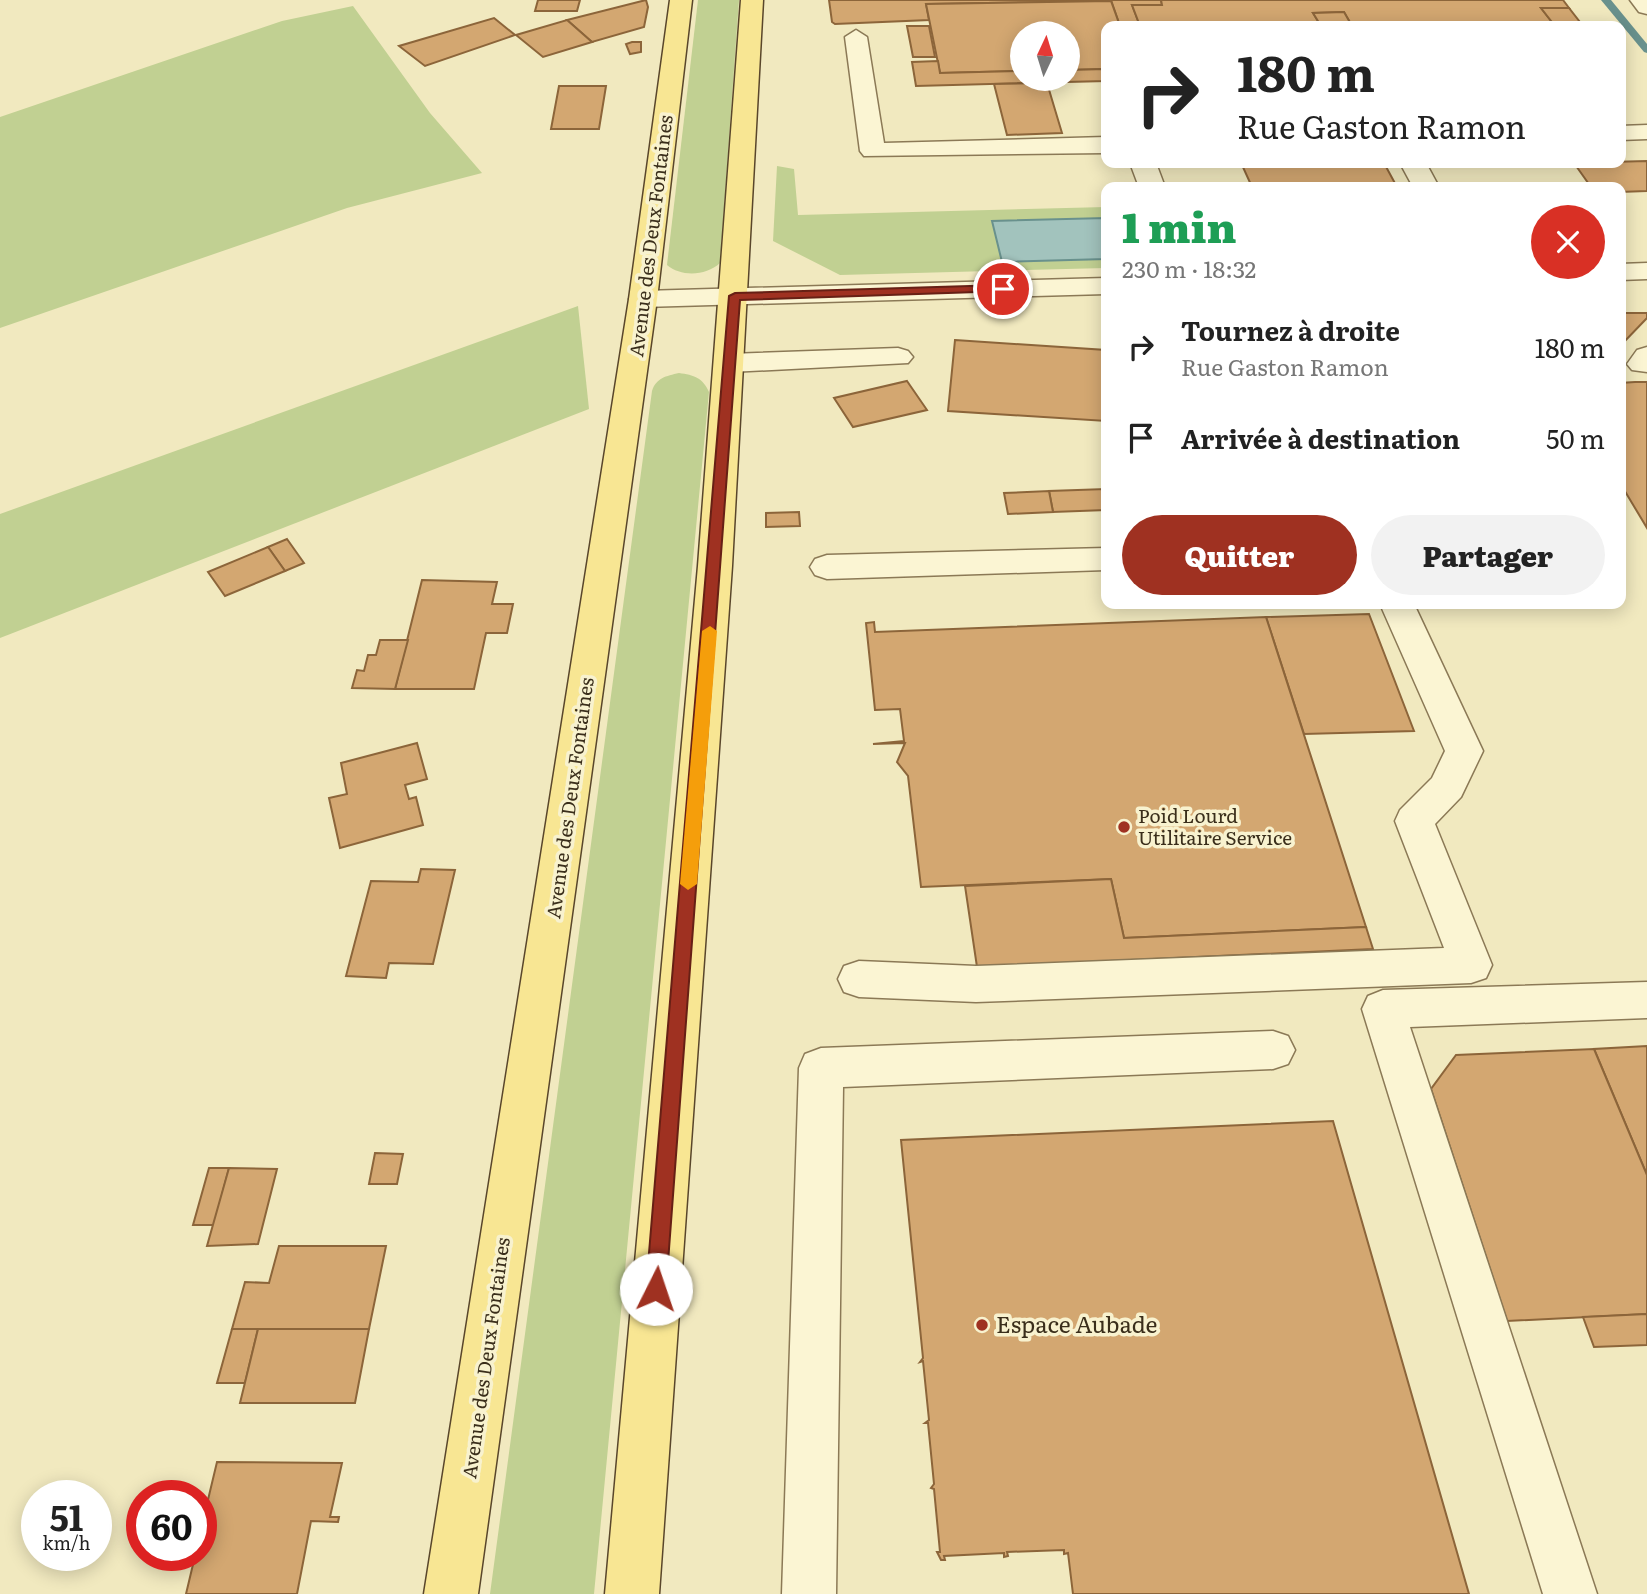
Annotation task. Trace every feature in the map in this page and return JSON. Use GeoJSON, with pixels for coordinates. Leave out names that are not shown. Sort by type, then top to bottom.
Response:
{"type":"FeatureCollection","features":[{"type":"Feature","properties":{"kind":"main road","name":"Avenue des Deux Fontaines"},"geometry":{"type":"LineString","coordinates":[[451,1594],[643,299],[681,0]]}},
{"type":"Feature","properties":{"kind":"main road"},"geometry":{"type":"LineString","coordinates":[[632,1594],[730,363],[752,0]]}},
{"type":"Feature","properties":{"kind":"street"},"geometry":{"type":"LineString","coordinates":[[1641,0],[1647,7]]}},
{"type":"Feature","properties":{"kind":"street"},"geometry":{"type":"LineString","coordinates":[[856,37],[873,151],[1101,145]]}},
{"type":"Feature","properties":{"kind":"street"},"geometry":{"type":"LineString","coordinates":[[1626,133],[1647,132]]}},
{"type":"Feature","properties":{"kind":"street"},"geometry":{"type":"LineString","coordinates":[[1626,272],[1647,271]]}},
{"type":"Feature","properties":{"kind":"street"},"geometry":{"type":"LineString","coordinates":[[643,299],[1101,286]]}},
{"type":"Feature","properties":{"kind":"street"},"geometry":{"type":"LineString","coordinates":[[730,363],[898,357]]}},
{"type":"Feature","properties":{"kind":"street"},"geometry":{"type":"LineString","coordinates":[[827,567],[1101,559]]}},
{"type":"Feature","properties":{"kind":"street"},"geometry":{"type":"LineString","coordinates":[[859,979],[976,984],[1471,965],[1414,821],[1447,787],[1464,751],[1399,609]]}},
{"type":"Feature","properties":{"kind":"street"},"geometry":{"type":"LineString","coordinates":[[1570,1594],[1383,1009],[1647,1000]]}},
{"type":"Feature","properties":{"kind":"street"},"geometry":{"type":"LineString","coordinates":[[809,1594],[821,1068],[1273,1050]]}},
{"type":"Feature","properties":{"kind":"green space"},"geometry":{"type":"Polygon","coordinates":[[[698,0],[739,0],[720,263],[701,273],[686,273],[667,265],[698,0]]]}},
{"type":"Feature","properties":{"kind":"green space"},"geometry":{"type":"Polygon","coordinates":[[[353,6],[430,113],[482,173],[347,208],[0,328],[0,117],[282,21],[353,6]]]}},
{"type":"Feature","properties":{"kind":"green space"},"geometry":{"type":"Polygon","coordinates":[[[777,166],[794,169],[798,215],[1101,207],[1101,218],[992,222],[1002,262],[1101,259],[1101,268],[840,275],[773,241],[777,166]]]}},
{"type":"Feature","properties":{"kind":"green space"},"geometry":{"type":"Polygon","coordinates":[[[578,306],[589,409],[0,638],[0,514],[578,306]]]}},
{"type":"Feature","properties":{"kind":"green space"},"geometry":{"type":"Polygon","coordinates":[[[679,373],[697,378],[709,392],[594,1594],[490,1594],[652,391],[659,380],[679,373]]]}},
{"type":"Feature","properties":{"kind":"water"},"geometry":{"type":"Polygon","coordinates":[[[1101,218],[1101,259],[1002,262],[992,221],[1101,218]]]}},
{"type":"Feature","properties":{"kind":"building"},"geometry":{"type":"Polygon","coordinates":[[[538,0],[580,0],[577,11],[535,11],[538,0]]]}},
{"type":"Feature","properties":{"kind":"building"},"geometry":{"type":"Polygon","coordinates":[[[646,0],[648,7],[644,27],[592,42],[567,20],[646,0]]]}},
{"type":"Feature","properties":{"kind":"building"},"geometry":{"type":"Polygon","coordinates":[[[829,0],[1111,1],[926,4],[929,20],[835,24],[832,22],[829,0]]]}},
{"type":"Feature","properties":{"kind":"building"},"geometry":{"type":"Polygon","coordinates":[[[1111,0],[1161,0],[1162,5],[1132,5],[1138,21],[1118,21],[1111,0]]]}},
{"type":"Feature","properties":{"kind":"building"},"geometry":{"type":"Polygon","coordinates":[[[1161,0],[1563,0],[1569,8],[1541,8],[1551,21],[1349,21],[1344,12],[1313,13],[1318,21],[1138,21],[1132,5],[1162,5],[1161,0]]]}},
{"type":"Feature","properties":{"kind":"building"},"geometry":{"type":"Polygon","coordinates":[[[1111,1],[1118,21],[1101,21],[1101,69],[1080,70],[1080,21],[1010,21],[1010,71],[940,73],[926,4],[1111,1]]]}},
{"type":"Feature","properties":{"kind":"building"},"geometry":{"type":"Polygon","coordinates":[[[1541,8],[1569,8],[1579,21],[1551,21],[1541,8]]]}},
{"type":"Feature","properties":{"kind":"building"},"geometry":{"type":"Polygon","coordinates":[[[1344,12],[1349,21],[1318,21],[1313,13],[1344,12]]]}},
{"type":"Feature","properties":{"kind":"building"},"geometry":{"type":"Polygon","coordinates":[[[494,18],[515,35],[425,66],[399,46],[494,18]]]}},
{"type":"Feature","properties":{"kind":"building"},"geometry":{"type":"Polygon","coordinates":[[[567,20],[592,42],[543,57],[516,35],[567,20]]]}},
{"type":"Feature","properties":{"kind":"building"},"geometry":{"type":"Polygon","coordinates":[[[907,26],[929,26],[935,57],[913,57],[907,26]]]}},
{"type":"Feature","properties":{"kind":"building"},"geometry":{"type":"Polygon","coordinates":[[[641,42],[641,52],[630,54],[626,44],[641,42]]]}},
{"type":"Feature","properties":{"kind":"building"},"geometry":{"type":"Polygon","coordinates":[[[938,61],[940,73],[1010,71],[1010,84],[916,86],[912,62],[938,61]]]}},
{"type":"Feature","properties":{"kind":"building"},"geometry":{"type":"Polygon","coordinates":[[[1101,69],[1101,81],[1080,82],[1080,70],[1101,69]]]}},
{"type":"Feature","properties":{"kind":"building"},"geometry":{"type":"Polygon","coordinates":[[[994,84],[1010,84],[1010,91],[1049,91],[1062,133],[1007,135],[994,84]]]}},
{"type":"Feature","properties":{"kind":"building"},"geometry":{"type":"Polygon","coordinates":[[[559,86],[606,86],[599,129],[551,129],[559,86]]]}},
{"type":"Feature","properties":{"kind":"building"},"geometry":{"type":"Polygon","coordinates":[[[1647,161],[1647,191],[1626,192],[1626,182],[1587,182],[1578,168],[1626,168],[1626,162],[1647,161]]]}},
{"type":"Feature","properties":{"kind":"building"},"geometry":{"type":"Polygon","coordinates":[[[1243,168],[1387,168],[1394,182],[1250,182],[1243,168]]]}},
{"type":"Feature","properties":{"kind":"building"},"geometry":{"type":"Polygon","coordinates":[[[1626,313],[1647,313],[1647,318],[1626,340],[1626,313]]]}},
{"type":"Feature","properties":{"kind":"building"},"geometry":{"type":"Polygon","coordinates":[[[955,340],[1101,350],[1101,421],[948,411],[955,340]]]}},
{"type":"Feature","properties":{"kind":"building"},"geometry":{"type":"Polygon","coordinates":[[[907,381],[927,410],[853,427],[834,398],[907,381]]]}},
{"type":"Feature","properties":{"kind":"building"},"geometry":{"type":"Polygon","coordinates":[[[1647,382],[1647,528],[1626,493],[1626,383],[1647,382]]]}},
{"type":"Feature","properties":{"kind":"building"},"geometry":{"type":"Polygon","coordinates":[[[1101,489],[1101,510],[1053,512],[1049,491],[1101,489]]]}},
{"type":"Feature","properties":{"kind":"building"},"geometry":{"type":"Polygon","coordinates":[[[1049,491],[1053,512],[1008,514],[1004,493],[1049,491]]]}},
{"type":"Feature","properties":{"kind":"building"},"geometry":{"type":"Polygon","coordinates":[[[799,512],[800,526],[766,527],[766,513],[799,512]]]}},
{"type":"Feature","properties":{"kind":"building"},"geometry":{"type":"Polygon","coordinates":[[[287,539],[304,563],[285,571],[268,547],[287,539]]]}},
{"type":"Feature","properties":{"kind":"building"},"geometry":{"type":"Polygon","coordinates":[[[268,547],[285,571],[225,596],[208,572],[268,547]]]}},
{"type":"Feature","properties":{"kind":"building"},"geometry":{"type":"Polygon","coordinates":[[[422,580],[497,582],[492,604],[513,604],[507,633],[486,633],[474,689],[395,689],[422,580]]]}},
{"type":"Feature","properties":{"kind":"building"},"geometry":{"type":"Polygon","coordinates":[[[1369,614],[1414,731],[1304,734],[1266,617],[1369,614]]]}},
{"type":"Feature","properties":{"kind":"building","name":"Poid Lourd Utilitaire Service"},"geometry":{"type":"Polygon","coordinates":[[[1266,617],[1366,927],[1124,938],[1111,879],[921,887],[908,776],[897,762],[905,743],[873,744],[904,741],[900,709],[875,710],[866,623],[874,622],[875,632],[1266,617]]]}},
{"type":"Feature","properties":{"kind":"building"},"geometry":{"type":"Polygon","coordinates":[[[380,640],[408,640],[395,689],[352,688],[357,670],[364,671],[368,655],[376,655],[380,640]]]}},
{"type":"Feature","properties":{"kind":"building"},"geometry":{"type":"Polygon","coordinates":[[[417,743],[427,779],[405,785],[409,799],[416,797],[423,825],[340,848],[329,798],[347,794],[341,763],[417,743]]]}},
{"type":"Feature","properties":{"kind":"building"},"geometry":{"type":"Polygon","coordinates":[[[421,869],[455,870],[433,964],[389,963],[386,978],[346,976],[371,881],[418,882],[421,869]]]}},
{"type":"Feature","properties":{"kind":"building"},"geometry":{"type":"Polygon","coordinates":[[[1111,879],[1124,938],[1366,927],[1373,949],[977,967],[965,886],[1111,879]]]}},
{"type":"Feature","properties":{"kind":"building"},"geometry":{"type":"Polygon","coordinates":[[[1647,1046],[1647,1175],[1594,1049],[1647,1046]]]}},
{"type":"Feature","properties":{"kind":"building"},"geometry":{"type":"Polygon","coordinates":[[[1594,1049],[1647,1175],[1647,1314],[1507,1321],[1431,1089],[1456,1055],[1594,1049]]]}},
{"type":"Feature","properties":{"kind":"building"},"geometry":{"type":"Polygon","coordinates":[[[1333,1121],[1469,1594],[1073,1594],[1068,1553],[1064,1554],[1064,1550],[1007,1552],[1008,1556],[1004,1557],[1004,1553],[944,1556],[945,1560],[941,1560],[937,1552],[940,1552],[934,1489],[931,1488],[934,1484],[928,1423],[925,1423],[929,1420],[923,1361],[920,1362],[923,1358],[901,1140],[1333,1121]]]}},
{"type":"Feature","properties":{"kind":"building"},"geometry":{"type":"Polygon","coordinates":[[[375,1153],[403,1154],[397,1184],[369,1184],[375,1153]]]}},
{"type":"Feature","properties":{"kind":"building"},"geometry":{"type":"Polygon","coordinates":[[[209,1168],[229,1168],[214,1225],[193,1225],[209,1168]]]}},
{"type":"Feature","properties":{"kind":"building"},"geometry":{"type":"Polygon","coordinates":[[[229,1168],[277,1169],[258,1244],[207,1246],[229,1168]]]}},
{"type":"Feature","properties":{"kind":"building"},"geometry":{"type":"Polygon","coordinates":[[[279,1246],[386,1246],[369,1329],[232,1329],[245,1282],[269,1283],[279,1246]]]}},
{"type":"Feature","properties":{"kind":"building"},"geometry":{"type":"Polygon","coordinates":[[[1647,1314],[1647,1345],[1594,1347],[1583,1317],[1647,1314]]]}},
{"type":"Feature","properties":{"kind":"building"},"geometry":{"type":"Polygon","coordinates":[[[232,1329],[258,1329],[245,1383],[217,1383],[232,1329]]]}},
{"type":"Feature","properties":{"kind":"building"},"geometry":{"type":"Polygon","coordinates":[[[258,1329],[369,1329],[355,1403],[240,1403],[258,1329]]]}},
{"type":"Feature","properties":{"kind":"building"},"geometry":{"type":"Polygon","coordinates":[[[217,1462],[342,1463],[330,1517],[339,1517],[338,1522],[311,1521],[297,1594],[186,1594],[191,1571],[217,1571],[217,1480],[213,1480],[217,1462]]]}},
{"type":"Feature","properties":{"kind":"waterway"},"geometry":{"type":"LineString","coordinates":[[1606,0],[1623,21]]}},
{"type":"Feature","properties":{"kind":"waterway"},"geometry":{"type":"LineString","coordinates":[[1626,24],[1647,50]]}},
{"type":"Feature","properties":{"kind":"slow traffic"},"geometry":{"type":"LineString","coordinates":[[688,884],[710,631]]}},
{"type":"Feature","properties":{"kind":"place","name":"Poid Lourd Utilitaire Service"},"geometry":{"type":"Point","coordinates":[1124,827]}},
{"type":"Feature","properties":{"kind":"place","name":"Espace Aubade"},"geometry":{"type":"Point","coordinates":[982,1325]}},
{"type":"Feature","properties":{"kind":"route"},"geometry":{"type":"LineString","coordinates":[[656,1289],[735,296],[1003,289]]}}]}
